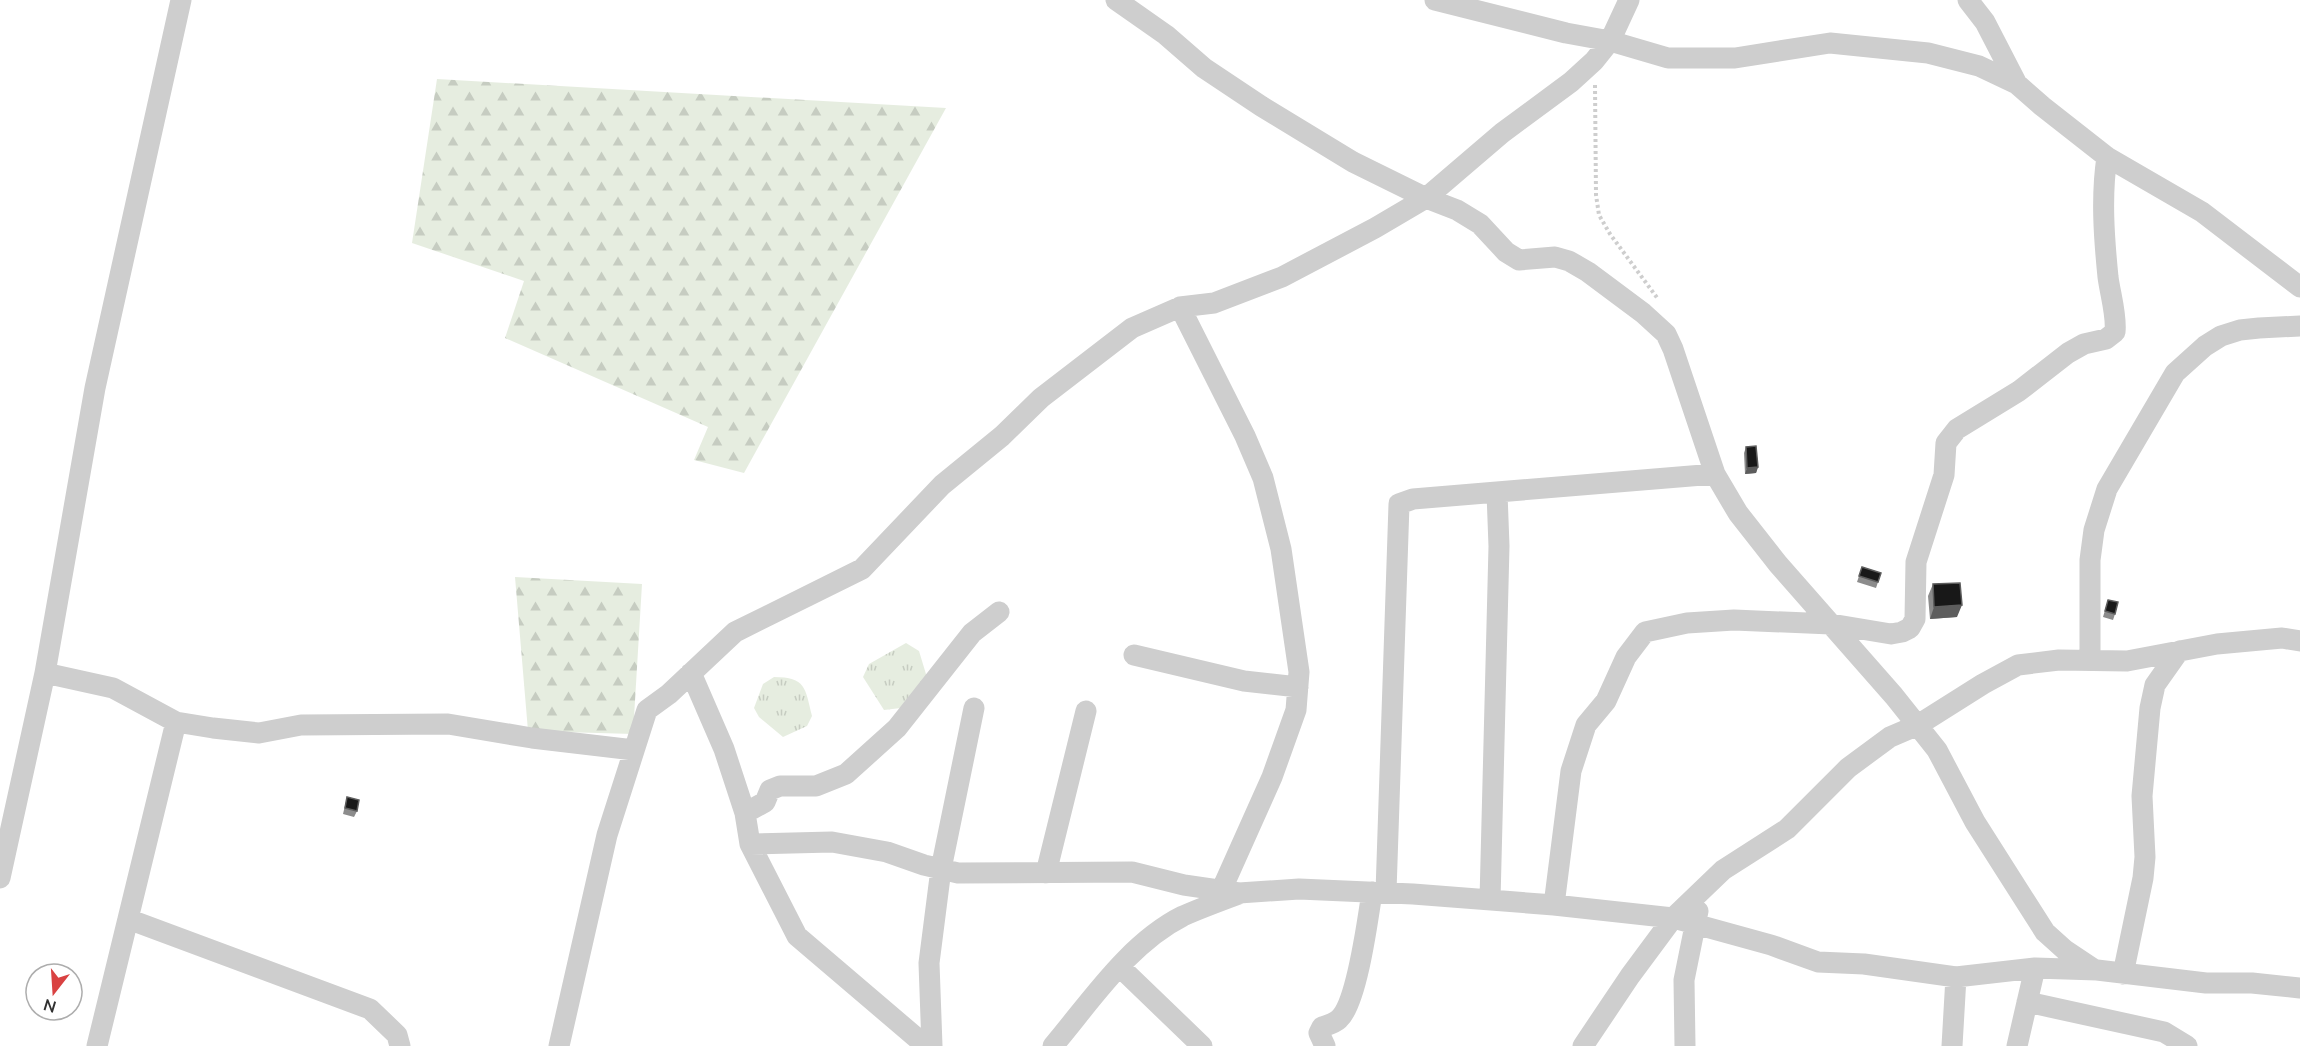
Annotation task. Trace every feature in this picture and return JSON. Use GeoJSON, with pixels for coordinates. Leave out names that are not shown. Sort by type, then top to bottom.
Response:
{"type":"FeatureCollection","features":[{"type":"Feature","properties":{"kind":"street"},"geometry":{"type":"LineString","coordinates":[[0,878],[45,673],[95,388],[181,0]]}},
{"type":"Feature","properties":{"kind":"street"},"geometry":{"type":"LineString","coordinates":[[1116,0],[1166,36],[1203,68],[1353,162],[1426,198],[1457,210],[1480,224],[1506,252],[1519,260],[1555,257],[1569,261],[1588,272],[1643,313],[1666,334],[1715,474],[1738,513],[1778,564],[1832,624],[1938,750],[1952,782],[1975,822],[2045,932],[2065,950],[2097,970]]}},
{"type":"Feature","properties":{"kind":"street"},"geometry":{"type":"LineString","coordinates":[[1435,0],[1566,33],[1610,41],[1668,58],[1710,60],[1736,58],[1830,43],[1891,47],[1928,53],[1979,66],[2017,84],[2107,157],[2202,212],[2300,287]]}},
{"type":"Feature","properties":{"kind":"street"},"geometry":{"type":"LineString","coordinates":[[559,1046],[607,835],[647,710],[669,694],[735,632],[862,569],[942,485],[1002,436],[1041,398],[1132,328],[1180,307],[1214,303],[1282,277],[1426,198],[1502,133],[1571,82],[1594,61],[1610,41],[1629,0]]}},
{"type":"Feature","properties":{"kind":"street"},"geometry":{"type":"LineString","coordinates":[[1968,0],[1985,22],[2017,84]]}},
{"type":"Feature","properties":{"kind":"street"},"geometry":{"type":"LineString","coordinates":[[1554,905],[1571,771],[1586,725],[1606,701],[1626,657],[1645,632],[1687,623],[1734,620],[1832,624],[1891,634],[1910,628],[1916,619],[1916,562],[1944,475],[1944,453],[1949,436],[2019,391],[2068,353],[2084,344],[2106,339],[2115,332],[2116,322],[2111,302],[2105,250],[2104,178],[2107,157]]}},
{"type":"Feature","properties":{"kind":"street"},"geometry":{"type":"LineString","coordinates":[[1053,1046],[1120,967],[1148,940],[1182,917],[1230,892],[1296,710],[1299,672],[1281,549],[1263,478],[1245,436],[1180,307]]}},
{"type":"Feature","properties":{"kind":"street"},"geometry":{"type":"LineString","coordinates":[[2090,660],[2090,560],[2094,530],[2107,489],[2175,373],[2205,346],[2221,336],[2259,327],[2300,326]]}},
{"type":"Feature","properties":{"kind":"street"},"geometry":{"type":"LineString","coordinates":[[1325,1046],[1319,1033],[1322,1027],[1337,1021],[1346,1011],[1379,892],[1399,504],[1413,499],[1715,474]]}},
{"type":"Feature","properties":{"kind":"street"},"geometry":{"type":"LineString","coordinates":[[1490,900],[1499,546],[1497,493]]}},
{"type":"Feature","properties":{"kind":"street"},"geometry":{"type":"LineString","coordinates":[[746,813],[765,802],[770,790],[780,786],[816,786],[846,774],[880,746],[897,728],[972,633],[999,612]]}},
{"type":"Feature","properties":{"kind":"street"},"geometry":{"type":"LineString","coordinates":[[1583,1046],[1630,976],[1673,918],[1723,870],[1787,829],[1848,768],[1890,737],[1918,725],[1983,684],[2018,665],[2059,660],[2127,661],[2217,644],[2282,638],[2300,641]]}},
{"type":"Feature","properties":{"kind":"street"},"geometry":{"type":"LineString","coordinates":[[2123,974],[2143,878],[2145,857],[2142,796],[2150,708],[2155,685],[2179,651]]}},
{"type":"Feature","properties":{"kind":"street"},"geometry":{"type":"LineString","coordinates":[[1134,655],[1244,681],[1298,687]]}},
{"type":"Feature","properties":{"kind":"street"},"geometry":{"type":"LineString","coordinates":[[45,673],[113,688],[176,722],[259,733],[301,725],[448,724],[532,738],[634,750]]}},
{"type":"Feature","properties":{"kind":"street"},"geometry":{"type":"LineString","coordinates":[[691,673],[723,749],[746,813],[750,844],[797,936],[926,1046]]}},
{"type":"Feature","properties":{"kind":"street"},"geometry":{"type":"LineString","coordinates":[[932,1046],[929,963],[941,869],[974,708]]}},
{"type":"Feature","properties":{"kind":"street"},"geometry":{"type":"LineString","coordinates":[[1046,873],[1086,711]]}},
{"type":"Feature","properties":{"kind":"street"},"geometry":{"type":"LineString","coordinates":[[97,1046],[176,722]]}},
{"type":"Feature","properties":{"kind":"street"},"geometry":{"type":"LineString","coordinates":[[750,844],[832,842],[887,852],[958,873],[1132,872],[1184,885],[1230,892],[1299,889],[1379,892],[1554,905],[1673,918],[1818,962],[1864,964],[1956,977],[2035,968],[2097,970],[2206,983],[2252,983],[2300,988]]}},
{"type":"Feature","properties":{"kind":"street"},"geometry":{"type":"LineString","coordinates":[[1685,1046],[1684,981],[1702,890]]}},
{"type":"Feature","properties":{"kind":"street"},"geometry":{"type":"LineString","coordinates":[[128,919],[370,1009],[397,1035],[400,1046]]}},
{"type":"Feature","properties":{"kind":"street"},"geometry":{"type":"LineString","coordinates":[[1120,967],[1202,1046]]}},
{"type":"Feature","properties":{"kind":"street"},"geometry":{"type":"LineString","coordinates":[[2017,1046],[2035,968]]}},
{"type":"Feature","properties":{"kind":"street"},"geometry":{"type":"LineString","coordinates":[[1952,1046],[1956,977]]}},
{"type":"Feature","properties":{"kind":"street"},"geometry":{"type":"LineString","coordinates":[[2027,1002],[2164,1032],[2187,1046]]}},
{"type":"Feature","properties":{"kind":"path"},"geometry":{"type":"LineString","coordinates":[[1594,61],[1596,195],[1599,215],[1610,234],[1660,302]]}},
{"type":"Feature","properties":{"kind":"green space"},"geometry":{"type":"Polygon","coordinates":[[[437,79],[946,108],[744,473],[694,460],[708,427],[505,338],[524,281],[412,243],[437,79]]]}},
{"type":"Feature","properties":{"kind":"green space"},"geometry":{"type":"Polygon","coordinates":[[[515,577],[642,584],[633,734],[528,731],[515,577]]]}},
{"type":"Feature","properties":{"kind":"green space"},"geometry":{"type":"Polygon","coordinates":[[[906,643],[919,651],[929,684],[909,707],[884,710],[863,677],[869,664],[906,643]]]}},
{"type":"Feature","properties":{"kind":"green space"},"geometry":{"type":"Polygon","coordinates":[[[774,677],[792,679],[802,686],[808,698],[812,716],[807,726],[783,737],[759,717],[754,708],[763,684],[774,677]]]}},
{"type":"Feature","properties":{"kind":"building"},"geometry":{"type":"Polygon","coordinates":[[[1756,446],[1758,467],[1747,468],[1746,447],[1756,446]]]}},
{"type":"Feature","properties":{"kind":"building"},"geometry":{"type":"Polygon","coordinates":[[[1862,567],[1881,573],[1878,582],[1859,576],[1862,567]]]}},
{"type":"Feature","properties":{"kind":"building"},"geometry":{"type":"Polygon","coordinates":[[[1960,583],[1962,605],[1934,607],[1933,584],[1960,583]]]}},
{"type":"Feature","properties":{"kind":"building"},"geometry":{"type":"Polygon","coordinates":[[[2108,600],[2118,602],[2115,614],[2105,611],[2108,600]]]}},
{"type":"Feature","properties":{"kind":"building"},"geometry":{"type":"Polygon","coordinates":[[[347,797],[359,800],[357,811],[345,808],[347,797]]]}}]}
